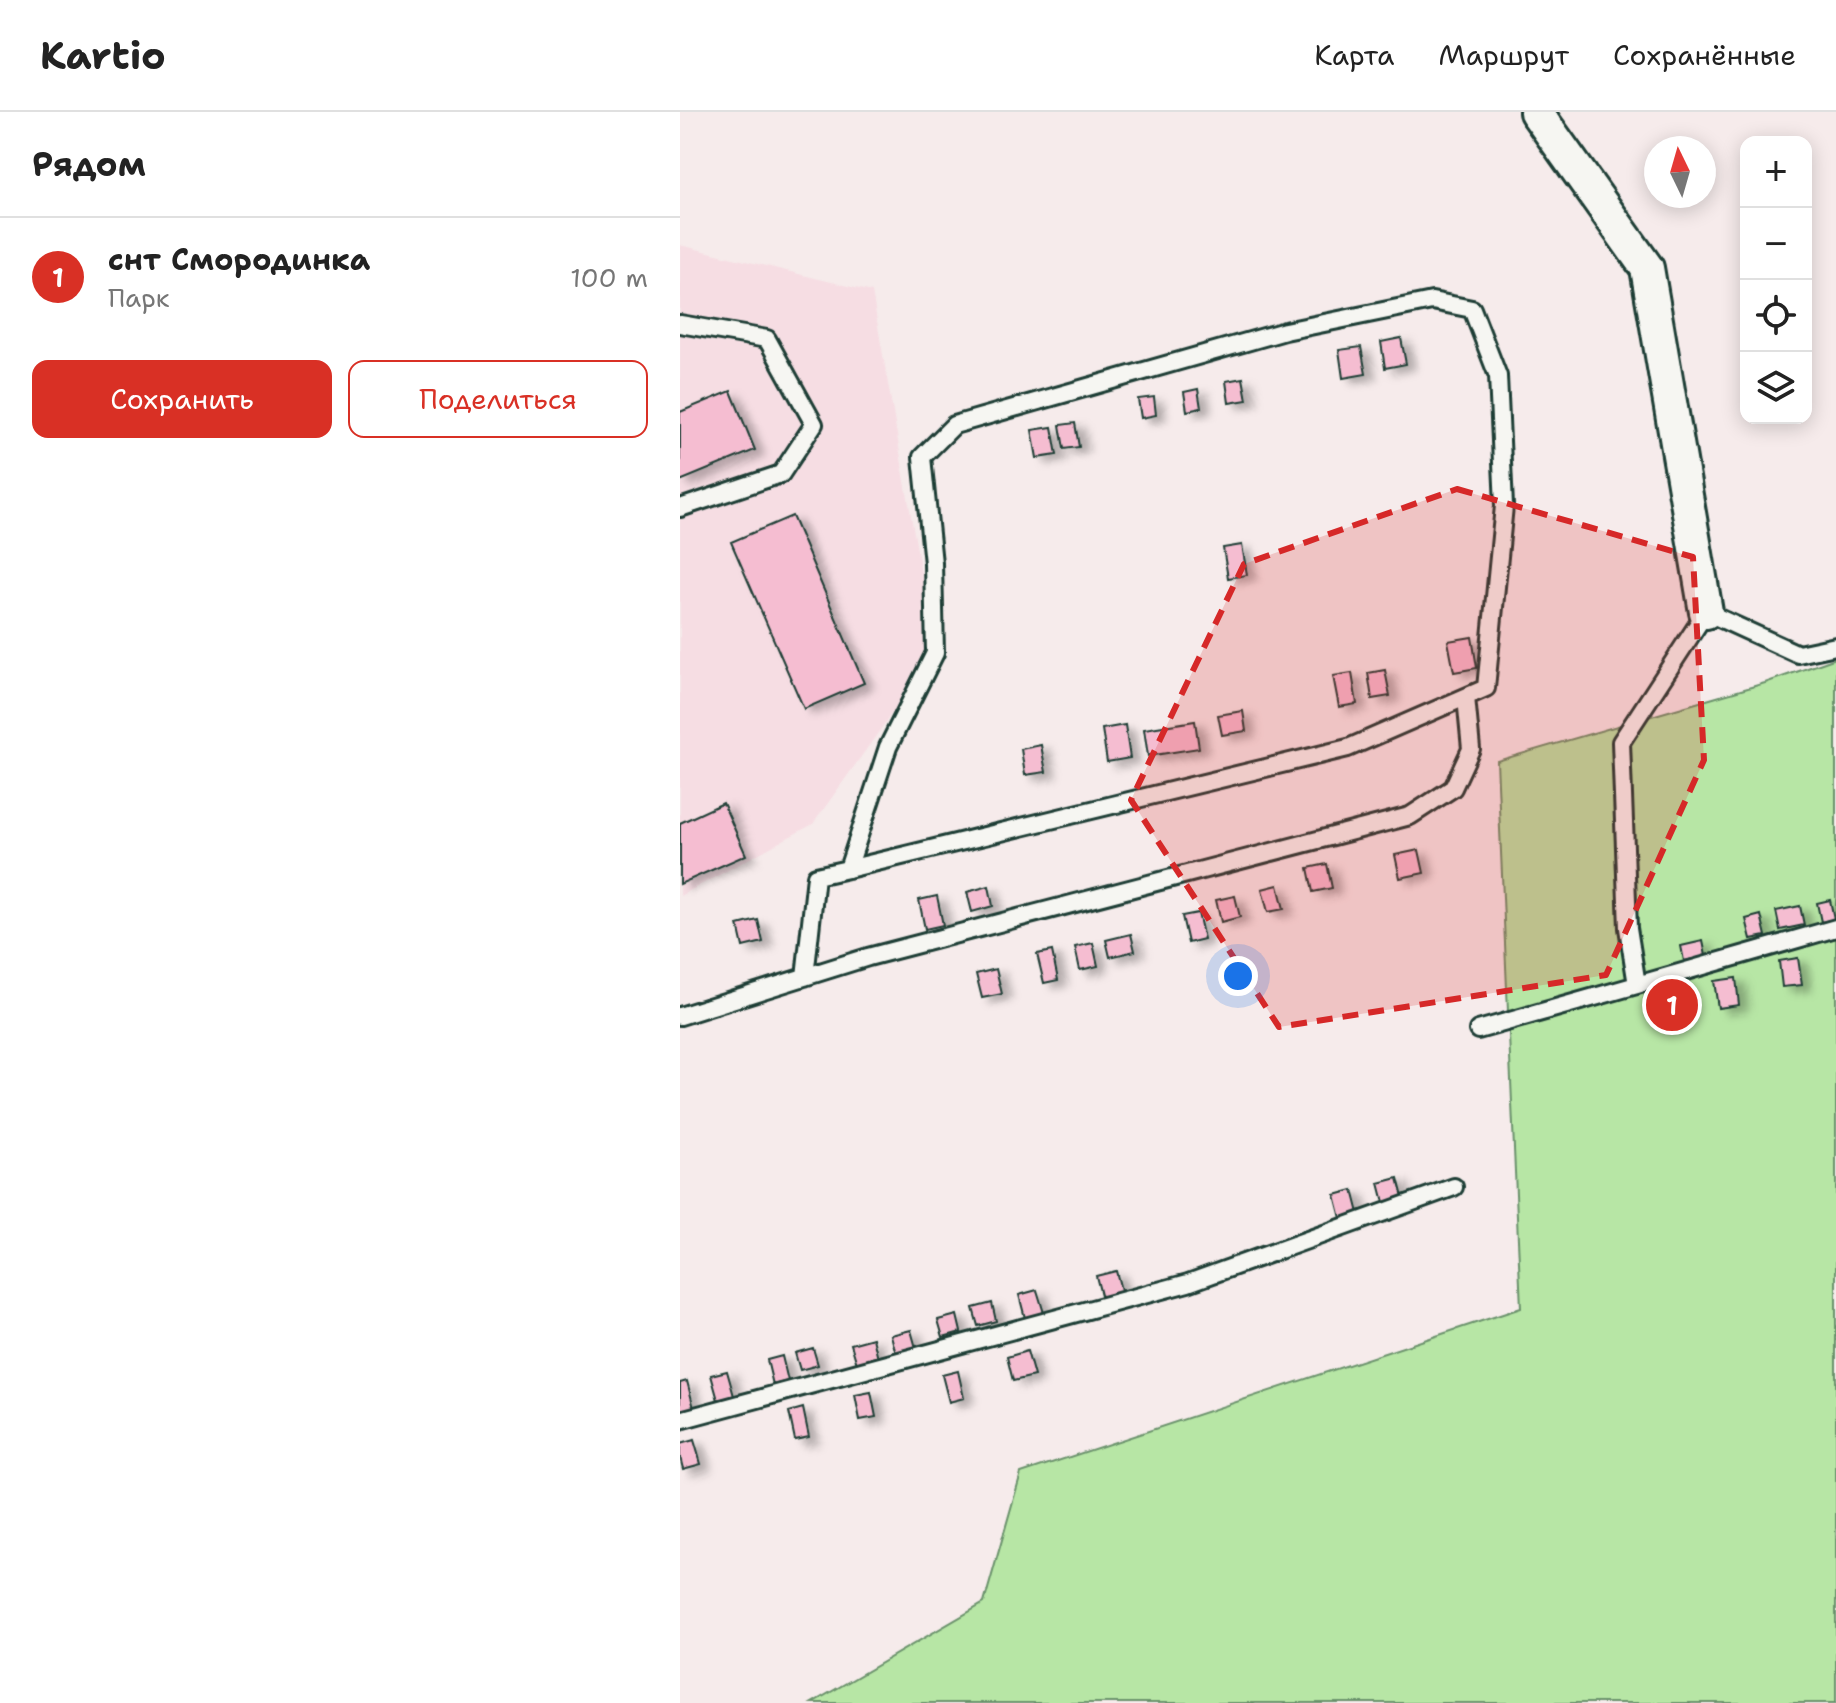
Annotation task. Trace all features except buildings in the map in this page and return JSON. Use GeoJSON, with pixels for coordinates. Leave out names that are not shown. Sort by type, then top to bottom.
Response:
{"type":"FeatureCollection","features":[{"type":"Feature","properties":{"kind":"street"},"geometry":{"type":"LineString","coordinates":[[1536,112],[1647,268],[1706,612]]}},
{"type":"Feature","properties":{"kind":"lane"},"geometry":{"type":"LineString","coordinates":[[805,977],[816,876],[848,869],[1348,748],[1486,688],[1504,506],[1498,376],[1472,309],[1432,301],[1285,331],[954,425],[922,457],[933,563],[935,653],[888,747],[848,869]]}},
{"type":"Feature","properties":{"kind":"lane"},"geometry":{"type":"LineString","coordinates":[[680,324],[767,339],[814,424],[781,474],[680,508]]}},
{"type":"Feature","properties":{"kind":"lane"},"geometry":{"type":"LineString","coordinates":[[1637,985],[1628,928],[1621,742],[1706,612],[1798,654],[1836,646]]}},
{"type":"Feature","properties":{"kind":"lane"},"geometry":{"type":"LineString","coordinates":[[680,1016],[868,957],[1410,816],[1453,788],[1471,749],[1466,697]]}},
{"type":"Feature","properties":{"kind":"lane"},"geometry":{"type":"LineString","coordinates":[[1478,1030],[1836,928]]}},
{"type":"Feature","properties":{"kind":"lane"},"geometry":{"type":"LineString","coordinates":[[680,1420],[1188,1283],[1454,1187]]}},
{"type":"Feature","properties":{"kind":"highlighted area"},"geometry":{"type":"Polygon","coordinates":[[[1457,489],[1693,557],[1704,760],[1606,975],[1279,1027],[1131,800],[1244,564],[1457,489]]]}},
{"type":"Feature","properties":{"kind":"shaded area"},"geometry":{"type":"Polygon","coordinates":[[[680,245],[872,292],[935,653],[813,824],[680,896],[680,245]]]}},
{"type":"Feature","properties":{"kind":"green space"},"geometry":{"type":"Polygon","coordinates":[[[1836,658],[1836,1703],[812,1703],[984,1603],[1021,1473],[1521,1308],[1497,761],[1765,683],[1836,658]]]}},
{"type":"Feature","properties":{"kind":"place","name":"снт Смородинка"},"geometry":{"type":"Point","coordinates":[1672,1005]}}]}
